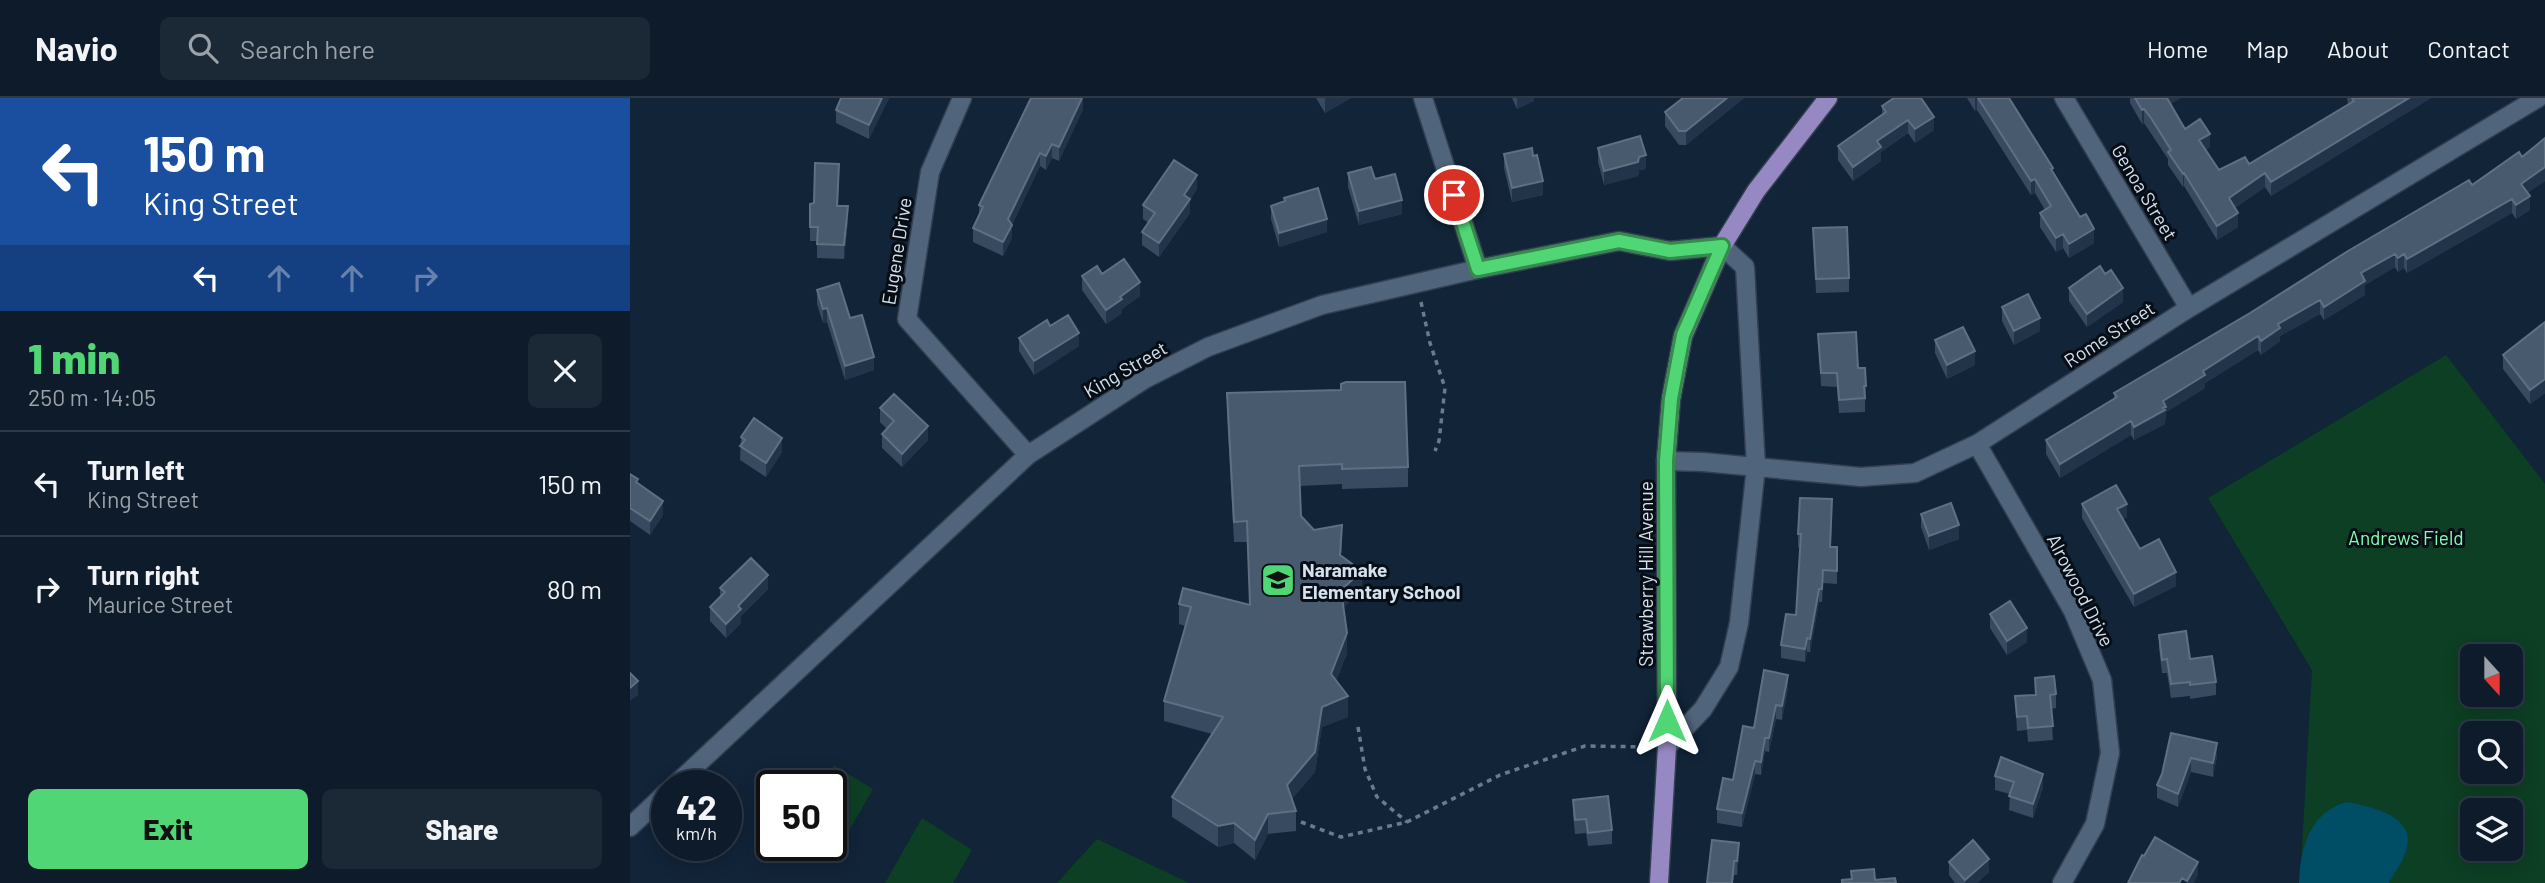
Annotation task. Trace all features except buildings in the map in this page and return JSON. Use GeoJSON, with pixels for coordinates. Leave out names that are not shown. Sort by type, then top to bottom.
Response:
{"type":"FeatureCollection","features":[{"type":"Feature","properties":{"kind":"main road","name":"Strawberry Hill Avenue"},"geometry":{"type":"LineString","coordinates":[[1659,883],[1667,747],[1666,461],[1671,399],[1683,335],[1722,246],[1756,191],[1828,98]]}},
{"type":"Feature","properties":{"kind":"street","name":"Eugene Drive"},"geometry":{"type":"LineString","coordinates":[[962,98],[930,172],[907,319],[1028,455]]}},
{"type":"Feature","properties":{"kind":"street"},"geometry":{"type":"LineString","coordinates":[[1423,98],[1478,269]]}},
{"type":"Feature","properties":{"kind":"street","name":"Genoa Street"},"geometry":{"type":"LineString","coordinates":[[2064,98],[2189,308]]}},
{"type":"Feature","properties":{"kind":"street","name":"Rome Street"},"geometry":{"type":"LineString","coordinates":[[1666,461],[1861,477],[1915,473],[1977,444],[2189,308],[2538,98]]}},
{"type":"Feature","properties":{"kind":"street","name":"King Street"},"geometry":{"type":"LineString","coordinates":[[691,770],[1028,455],[1145,379],[1208,347],[1322,305],[1478,269],[1619,241],[1670,251],[1722,246]]}},
{"type":"Feature","properties":{"kind":"street"},"geometry":{"type":"LineString","coordinates":[[1667,747],[1703,709],[1729,667],[1739,623],[1756,467],[1745,267],[1722,246]]}},
{"type":"Feature","properties":{"kind":"street","name":"Alrowood Drive"},"geometry":{"type":"LineString","coordinates":[[1977,444],[2073,611],[2102,680],[2110,753],[2095,824],[2062,883]]}},
{"type":"Feature","properties":{"kind":"street"},"geometry":{"type":"LineString","coordinates":[[630,827],[651,807]]}},
{"type":"Feature","properties":{"kind":"path"},"geometry":{"type":"LineString","coordinates":[[1420,302],[1445,388],[1439,441],[1435,451]]}},
{"type":"Feature","properties":{"kind":"path"},"geometry":{"type":"LineString","coordinates":[[1358,727],[1366,769],[1377,797],[1407,822]]}},
{"type":"Feature","properties":{"kind":"path"},"geometry":{"type":"LineString","coordinates":[[1301,822],[1341,838],[1407,822],[1500,775],[1585,746],[1667,747]]}},
{"type":"Feature","properties":{"kind":"green space","name":"Andrews Field"},"geometry":{"type":"Polygon","coordinates":[[[2446,355],[2545,484],[2545,883],[2300,883],[2312,670],[2208,498],[2446,355]]]}},
{"type":"Feature","properties":{"kind":"green space"},"geometry":{"type":"Polygon","coordinates":[[[847,773],[873,789],[847,834],[847,773]]]}},
{"type":"Feature","properties":{"kind":"green space"},"geometry":{"type":"Polygon","coordinates":[[[922,818],[972,850],[953,883],[885,883],[922,818]]]}},
{"type":"Feature","properties":{"kind":"green space"},"geometry":{"type":"Polygon","coordinates":[[[1097,839],[1189,883],[1057,883],[1097,839]]]}},
{"type":"Feature","properties":{"kind":"water"},"geometry":{"type":"Polygon","coordinates":[[[2347,802],[2389,814],[2405,828],[2407,848],[2389,883],[2299,883],[2302,857],[2310,833],[2324,814],[2347,802]]]}},
{"type":"Feature","properties":{"kind":"place","name":"Naramake Elementary School"},"geometry":{"type":"Point","coordinates":[1278,580]}},
{"type":"Feature","properties":{"kind":"route"},"geometry":{"type":"LineString","coordinates":[[1454,195],[1478,269],[1619,241],[1670,251],[1722,246],[1683,335],[1671,399],[1666,461],[1667,721]]}}]}
